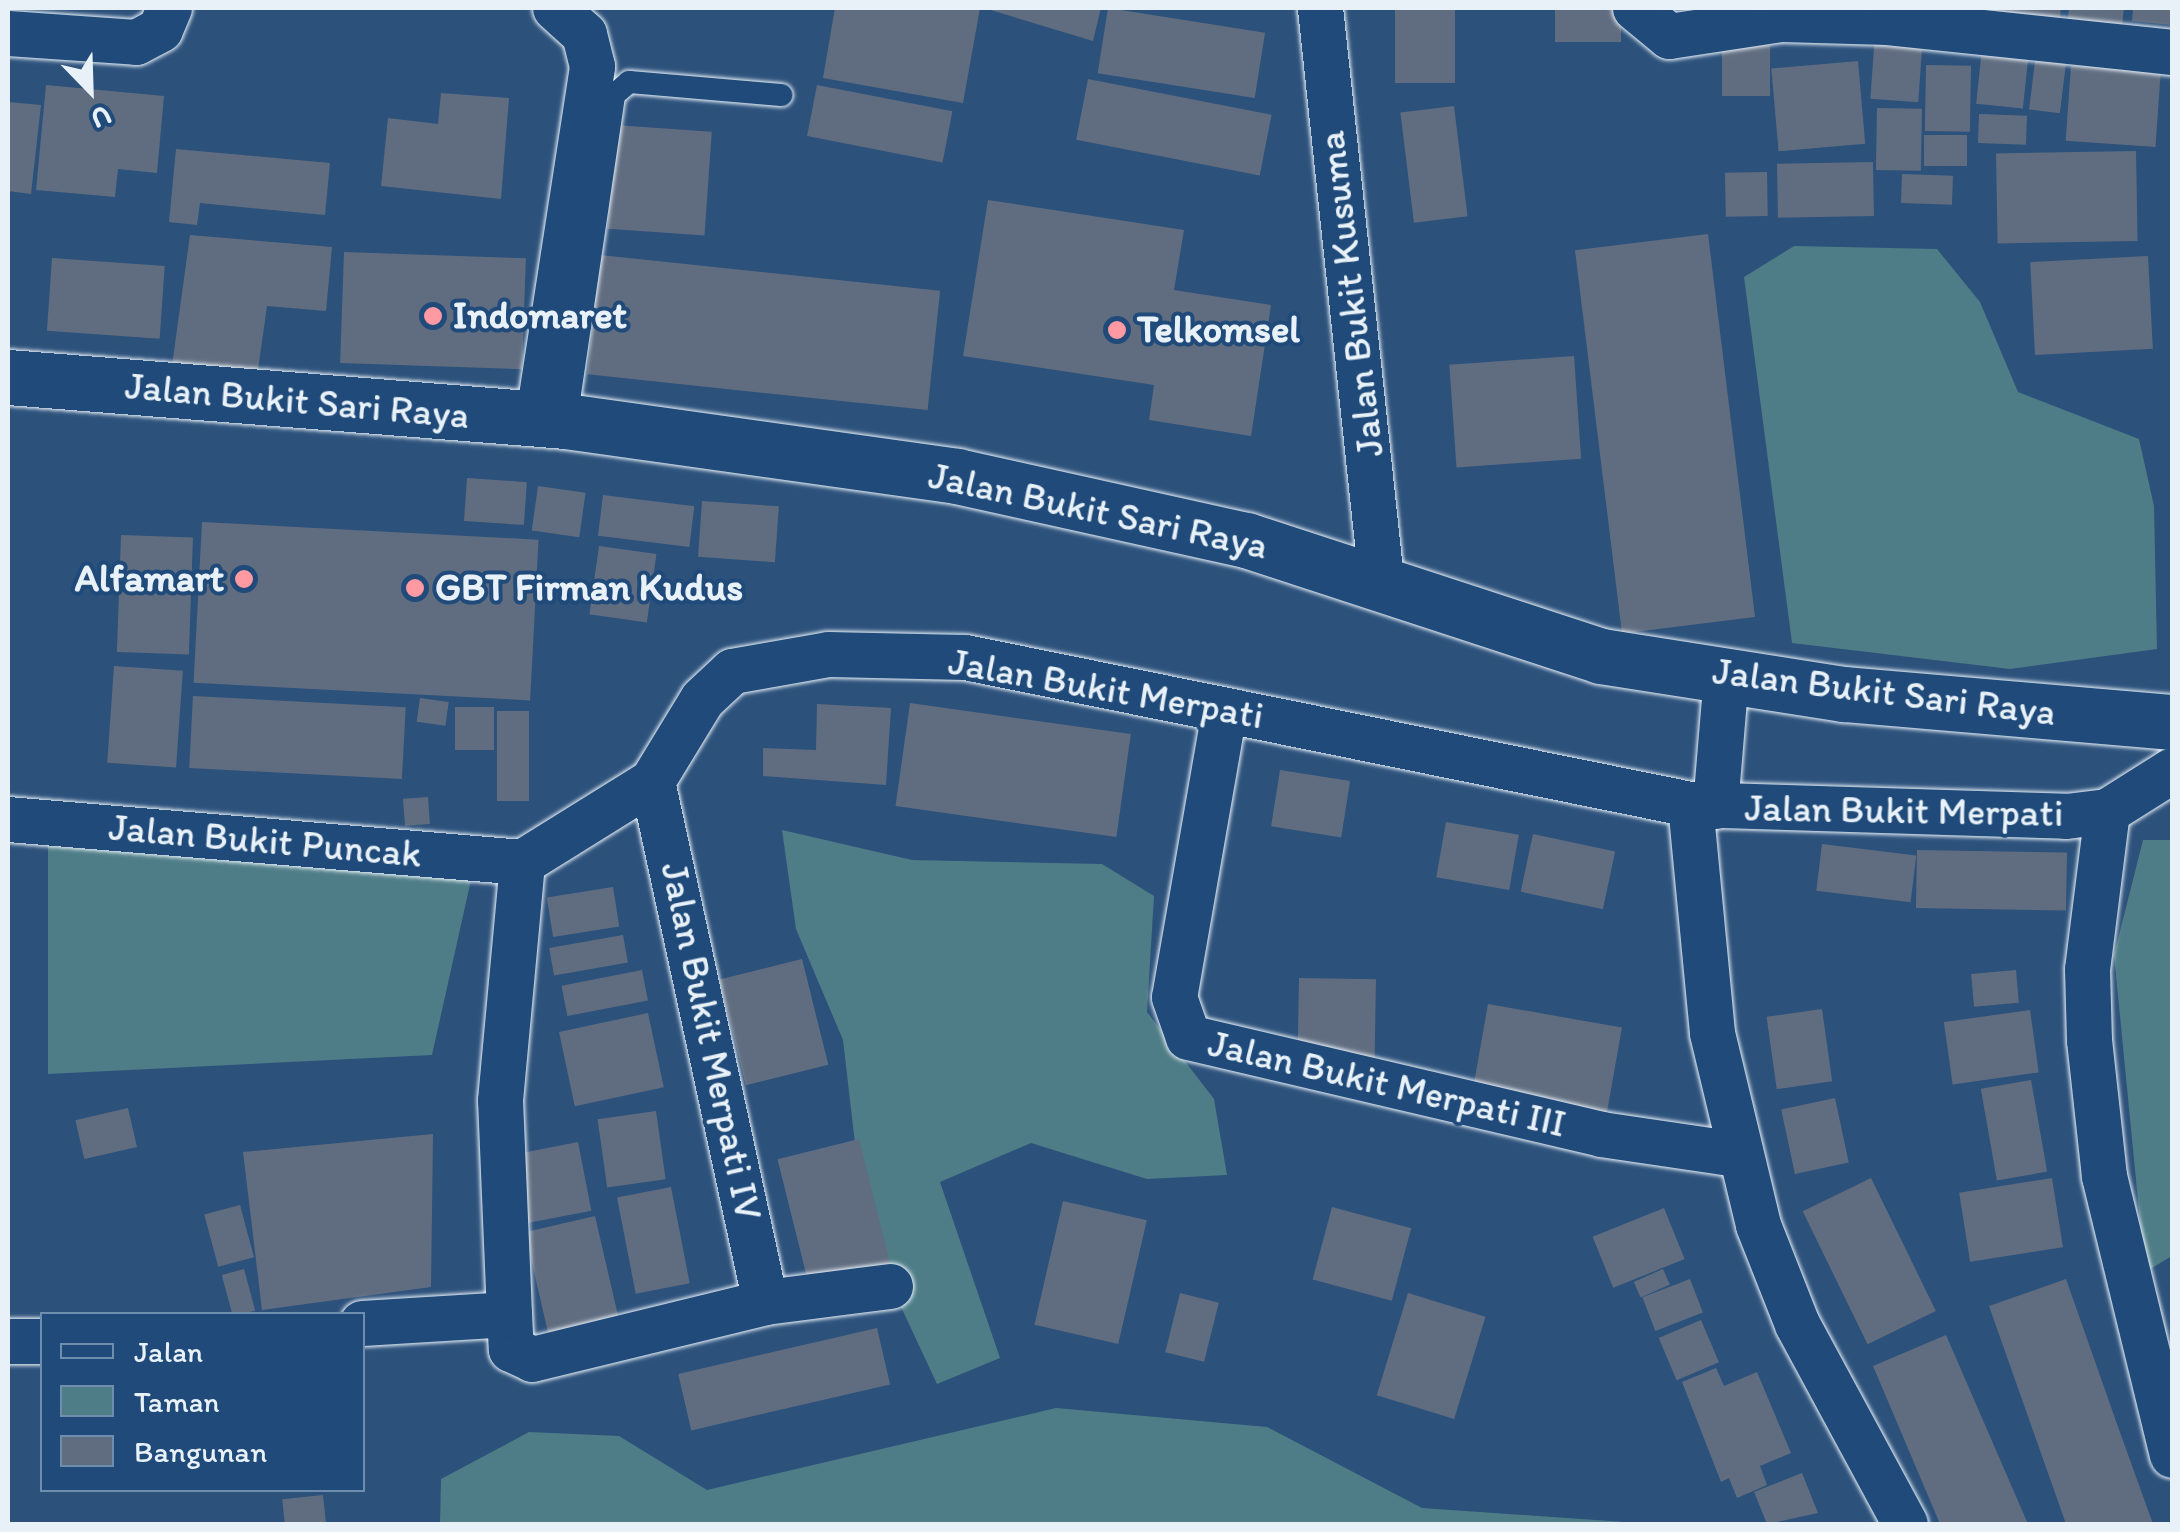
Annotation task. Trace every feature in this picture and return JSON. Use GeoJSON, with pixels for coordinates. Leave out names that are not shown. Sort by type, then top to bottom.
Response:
{"type":"FeatureCollection","features":[{"type":"Feature","properties":{"kind":"street"},"geometry":{"type":"LineString","coordinates":[[8,33],[136,42],[160,29],[169,8]]}},
{"type":"Feature","properties":{"kind":"street"},"geometry":{"type":"LineString","coordinates":[[552,422],[592,66],[584,34],[555,8]]}},
{"type":"Feature","properties":{"kind":"street","name":"Jalan Bukit Kusuma"},"geometry":{"type":"LineString","coordinates":[[1320,8],[1382,580]]}},
{"type":"Feature","properties":{"kind":"street"},"geometry":{"type":"LineString","coordinates":[[1635,8],[1669,36],[1781,19],[1887,22],[2172,52]]}},
{"type":"Feature","properties":{"kind":"street","name":"Jalan Bukit Sari Raya"},"geometry":{"type":"LineString","coordinates":[[8,377],[552,422],[957,476],[1246,540],[1382,580],[1601,656],[1726,675],[2172,722]]}},
{"type":"Feature","properties":{"kind":"street","name":"Jalan Bukit Merpati"},"geometry":{"type":"LineString","coordinates":[[522,862],[652,781],[702,698],[732,671],[778,659],[965,658],[1703,805],[1859,815],[2107,811],[2172,770]]}},
{"type":"Feature","properties":{"kind":"street"},"geometry":{"type":"LineString","coordinates":[[1726,675],[1703,805],[1712,1033],[1737,1154],[1798,1324],[1905,1524]]}},
{"type":"Feature","properties":{"kind":"street","name":"Jalan Bukit Merpati III"},"geometry":{"type":"LineString","coordinates":[[1224,711],[1174,997],[1188,1037],[1601,1134],[1737,1154]]}},
{"type":"Feature","properties":{"kind":"street","name":"Jalan Bukit Merpati IV"},"geometry":{"type":"LineString","coordinates":[[652,781],[765,1302]]}},
{"type":"Feature","properties":{"kind":"street"},"geometry":{"type":"LineString","coordinates":[[2107,811],[2087,969],[2089,1040],[2104,1176],[2172,1455]]}},
{"type":"Feature","properties":{"kind":"street","name":"Jalan Bukit Puncak"},"geometry":{"type":"LineString","coordinates":[[8,819],[522,862]]}},
{"type":"Feature","properties":{"kind":"street"},"geometry":{"type":"LineString","coordinates":[[522,862],[500,1100],[511,1349],[532,1359],[765,1302],[890,1286]]}},
{"type":"Feature","properties":{"kind":"street"},"geometry":{"type":"LineString","coordinates":[[365,1323],[508,1298]]}},
{"type":"Feature","properties":{"kind":"street"},"geometry":{"type":"LineString","coordinates":[[8,1341],[40,1342]]}},
{"type":"Feature","properties":{"kind":"lane"},"geometry":{"type":"LineString","coordinates":[[552,422],[614,95],[629,82],[781,95]]}},
{"type":"Feature","properties":{"kind":"green space"},"geometry":{"type":"Polygon","coordinates":[[[1794,246],[1937,249],[1980,302],[2018,392],[2139,439],[2154,506],[2157,649],[2010,669],[1792,643],[1744,277],[1794,246]]]}},
{"type":"Feature","properties":{"kind":"green space"},"geometry":{"type":"Polygon","coordinates":[[[782,830],[912,860],[1102,864],[1154,896],[1147,1012],[1214,1099],[1227,1175],[1147,1179],[1031,1143],[940,1182],[1000,1358],[937,1384],[865,1230],[843,1040],[796,929],[782,830]]]}},
{"type":"Feature","properties":{"kind":"green space"},"geometry":{"type":"Polygon","coordinates":[[[2143,840],[2172,840],[2172,1256],[2145,1272],[2114,955],[2143,840]]]}},
{"type":"Feature","properties":{"kind":"green space"},"geometry":{"type":"Polygon","coordinates":[[[48,846],[471,880],[432,1055],[48,1074],[48,846]]]}},
{"type":"Feature","properties":{"kind":"green space"},"geometry":{"type":"Polygon","coordinates":[[[1056,1408],[1267,1427],[1422,1508],[1653,1524],[440,1524],[441,1479],[529,1432],[619,1436],[707,1490],[1056,1408]]]}},
{"type":"Feature","properties":{"kind":"building"},"geometry":{"type":"Polygon","coordinates":[[[835,8],[980,8],[963,103],[823,78],[835,8]]]}},
{"type":"Feature","properties":{"kind":"building"},"geometry":{"type":"Polygon","coordinates":[[[984,8],[1101,8],[1093,41],[984,8]]]}},
{"type":"Feature","properties":{"kind":"building"},"geometry":{"type":"Polygon","coordinates":[[[1108,8],[1265,33],[1255,98],[1098,73],[1108,8]]]}},
{"type":"Feature","properties":{"kind":"building"},"geometry":{"type":"Polygon","coordinates":[[[1395,8],[1455,8],[1455,83],[1395,83],[1395,8]]]}},
{"type":"Feature","properties":{"kind":"building"},"geometry":{"type":"Polygon","coordinates":[[[1555,8],[1621,8],[1621,42],[1555,42],[1555,8]]]}},
{"type":"Feature","properties":{"kind":"building"},"geometry":{"type":"Polygon","coordinates":[[[1970,8],[2061,8],[2059,25],[1970,18],[1970,8]]]}},
{"type":"Feature","properties":{"kind":"building"},"geometry":{"type":"Polygon","coordinates":[[[2069,8],[2124,8],[2121,34],[2067,29],[2069,8]]]}},
{"type":"Feature","properties":{"kind":"building"},"geometry":{"type":"Polygon","coordinates":[[[2133,8],[2172,8],[2172,25],[2132,21],[2133,8]]]}},
{"type":"Feature","properties":{"kind":"building"},"geometry":{"type":"Polygon","coordinates":[[[1875,33],[1923,36],[1918,102],[1870,99],[1875,33]]]}},
{"type":"Feature","properties":{"kind":"building"},"geometry":{"type":"Polygon","coordinates":[[[1722,45],[1770,45],[1770,96],[1722,96],[1722,45]]]}},
{"type":"Feature","properties":{"kind":"building"},"geometry":{"type":"Polygon","coordinates":[[[2037,45],[2068,49],[2060,113],[2029,110],[2037,45]]]}},
{"type":"Feature","properties":{"kind":"building"},"geometry":{"type":"Polygon","coordinates":[[[1982,48],[2029,53],[2023,109],[1976,104],[1982,48]]]}},
{"type":"Feature","properties":{"kind":"building"},"geometry":{"type":"Polygon","coordinates":[[[1858,61],[1865,144],[1779,151],[1771,69],[1858,61]]]}},
{"type":"Feature","properties":{"kind":"building"},"geometry":{"type":"Polygon","coordinates":[[[1926,65],[1971,66],[1970,132],[1925,131],[1926,65]]]}},
{"type":"Feature","properties":{"kind":"building"},"geometry":{"type":"Polygon","coordinates":[[[2071,65],[2161,71],[2155,147],[2066,141],[2071,65]]]}},
{"type":"Feature","properties":{"kind":"building"},"geometry":{"type":"Polygon","coordinates":[[[1088,79],[1272,115],[1260,176],[1076,140],[1088,79]]]}},
{"type":"Feature","properties":{"kind":"building"},"geometry":{"type":"Polygon","coordinates":[[[46,85],[164,96],[157,173],[118,169],[115,197],[36,190],[46,85]]]}},
{"type":"Feature","properties":{"kind":"building"},"geometry":{"type":"Polygon","coordinates":[[[817,85],[952,111],[943,162],[807,136],[817,85]]]}},
{"type":"Feature","properties":{"kind":"building"},"geometry":{"type":"Polygon","coordinates":[[[441,93],[509,98],[501,199],[381,186],[388,118],[438,124],[441,93]]]}},
{"type":"Feature","properties":{"kind":"building"},"geometry":{"type":"Polygon","coordinates":[[[8,102],[41,105],[31,194],[8,191],[8,102]]]}},
{"type":"Feature","properties":{"kind":"building"},"geometry":{"type":"Polygon","coordinates":[[[1454,106],[1468,216],[1414,223],[1400,113],[1454,106]]]}},
{"type":"Feature","properties":{"kind":"building"},"geometry":{"type":"Polygon","coordinates":[[[1877,108],[1922,109],[1921,171],[1876,170],[1877,108]]]}},
{"type":"Feature","properties":{"kind":"building"},"geometry":{"type":"Polygon","coordinates":[[[1979,114],[2027,116],[2026,145],[1978,143],[1979,114]]]}},
{"type":"Feature","properties":{"kind":"building"},"geometry":{"type":"Polygon","coordinates":[[[615,125],[712,132],[705,236],[608,229],[615,125]]]}},
{"type":"Feature","properties":{"kind":"building"},"geometry":{"type":"Polygon","coordinates":[[[1924,135],[1967,135],[1967,166],[1924,166],[1924,135]]]}},
{"type":"Feature","properties":{"kind":"building"},"geometry":{"type":"Polygon","coordinates":[[[176,149],[330,163],[325,215],[200,203],[197,225],[169,222],[176,149]]]}},
{"type":"Feature","properties":{"kind":"building"},"geometry":{"type":"Polygon","coordinates":[[[2136,151],[2138,241],[1998,243],[1996,153],[2136,151]]]}},
{"type":"Feature","properties":{"kind":"building"},"geometry":{"type":"Polygon","coordinates":[[[1873,162],[1874,216],[1778,218],[1777,164],[1873,162]]]}},
{"type":"Feature","properties":{"kind":"building"},"geometry":{"type":"Polygon","coordinates":[[[1767,172],[1768,216],[1726,217],[1725,173],[1767,172]]]}},
{"type":"Feature","properties":{"kind":"building"},"geometry":{"type":"Polygon","coordinates":[[[1902,174],[1953,176],[1952,205],[1901,203],[1902,174]]]}},
{"type":"Feature","properties":{"kind":"building","name":"Telkomsel"},"geometry":{"type":"Polygon","coordinates":[[[988,200],[1184,230],[1174,290],[1271,305],[1251,436],[1149,420],[1154,385],[963,356],[988,200]]]}},
{"type":"Feature","properties":{"kind":"building"},"geometry":{"type":"Polygon","coordinates":[[[1708,234],[1755,617],[1622,633],[1575,250],[1708,234]]]}},
{"type":"Feature","properties":{"kind":"building"},"geometry":{"type":"Polygon","coordinates":[[[190,235],[332,247],[326,311],[267,306],[256,384],[171,373],[190,235]]]}},
{"type":"Feature","properties":{"kind":"building"},"geometry":{"type":"Polygon","coordinates":[[[344,252],[526,258],[522,369],[340,363],[344,252]]]}},
{"type":"Feature","properties":{"kind":"building"},"geometry":{"type":"Polygon","coordinates":[[[600,255],[940,291],[928,410],[587,374],[600,255]]]}},
{"type":"Feature","properties":{"kind":"building"},"geometry":{"type":"Polygon","coordinates":[[[2148,256],[2153,349],[2035,355],[2030,262],[2148,256]]]}},
{"type":"Feature","properties":{"kind":"building"},"geometry":{"type":"Polygon","coordinates":[[[52,258],[165,266],[160,339],[47,331],[52,258]]]}},
{"type":"Feature","properties":{"kind":"building"},"geometry":{"type":"Polygon","coordinates":[[[1574,356],[1581,459],[1456,467],[1449,365],[1574,356]]]}},
{"type":"Feature","properties":{"kind":"building"},"geometry":{"type":"Polygon","coordinates":[[[467,478],[527,482],[524,525],[464,521],[467,478]]]}},
{"type":"Feature","properties":{"kind":"building"},"geometry":{"type":"Polygon","coordinates":[[[538,486],[586,493],[579,537],[532,531],[538,486]]]}},
{"type":"Feature","properties":{"kind":"building"},"geometry":{"type":"Polygon","coordinates":[[[603,495],[694,506],[689,547],[598,536],[603,495]]]}},
{"type":"Feature","properties":{"kind":"building"},"geometry":{"type":"Polygon","coordinates":[[[702,501],[779,506],[775,562],[698,557],[702,501]]]}},
{"type":"Feature","properties":{"kind":"building"},"geometry":{"type":"Polygon","coordinates":[[[202,522],[539,540],[530,700],[194,683],[202,522]]]}},
{"type":"Feature","properties":{"kind":"building"},"geometry":{"type":"Polygon","coordinates":[[[121,535],[193,538],[189,654],[117,652],[121,535]]]}},
{"type":"Feature","properties":{"kind":"building"},"geometry":{"type":"Polygon","coordinates":[[[599,546],[656,554],[647,622],[589,614],[599,546]]]}},
{"type":"Feature","properties":{"kind":"building"},"geometry":{"type":"Polygon","coordinates":[[[114,666],[183,671],[176,768],[107,763],[114,666]]]}},
{"type":"Feature","properties":{"kind":"building"},"geometry":{"type":"Polygon","coordinates":[[[193,696],[406,707],[402,779],[189,768],[193,696]]]}},
{"type":"Feature","properties":{"kind":"building"},"geometry":{"type":"Polygon","coordinates":[[[420,698],[449,702],[445,726],[417,722],[420,698]]]}},
{"type":"Feature","properties":{"kind":"building"},"geometry":{"type":"Polygon","coordinates":[[[910,703],[1131,734],[1116,837],[896,806],[910,703]]]}},
{"type":"Feature","properties":{"kind":"building"},"geometry":{"type":"Polygon","coordinates":[[[817,704],[891,708],[886,785],[763,776],[763,748],[816,750],[817,704]]]}},
{"type":"Feature","properties":{"kind":"building"},"geometry":{"type":"Polygon","coordinates":[[[455,707],[494,707],[494,750],[455,750],[455,707]]]}},
{"type":"Feature","properties":{"kind":"building"},"geometry":{"type":"Polygon","coordinates":[[[497,711],[529,711],[529,801],[497,801],[497,711]]]}},
{"type":"Feature","properties":{"kind":"building"},"geometry":{"type":"Polygon","coordinates":[[[1280,770],[1350,781],[1341,837],[1271,826],[1280,770]]]}},
{"type":"Feature","properties":{"kind":"building"},"geometry":{"type":"Polygon","coordinates":[[[428,797],[430,824],[405,826],[403,799],[428,797]]]}},
{"type":"Feature","properties":{"kind":"building"},"geometry":{"type":"Polygon","coordinates":[[[1446,822],[1519,835],[1509,890],[1436,877],[1446,822]]]}},
{"type":"Feature","properties":{"kind":"building"},"geometry":{"type":"Polygon","coordinates":[[[1533,834],[1615,851],[1603,909],[1521,892],[1533,834]]]}},
{"type":"Feature","properties":{"kind":"building"},"geometry":{"type":"Polygon","coordinates":[[[1822,844],[1916,856],[1911,902],[1816,891],[1822,844]]]}},
{"type":"Feature","properties":{"kind":"building"},"geometry":{"type":"Polygon","coordinates":[[[1917,850],[2067,853],[2066,911],[1916,908],[1917,850]]]}},
{"type":"Feature","properties":{"kind":"building"},"geometry":{"type":"Polygon","coordinates":[[[613,887],[619,927],[553,937],[547,897],[613,887]]]}},
{"type":"Feature","properties":{"kind":"building"},"geometry":{"type":"Polygon","coordinates":[[[623,935],[628,963],[554,976],[549,948],[623,935]]]}},
{"type":"Feature","properties":{"kind":"building"},"geometry":{"type":"Polygon","coordinates":[[[802,959],[828,1065],[746,1085],[720,980],[802,959]]]}},
{"type":"Feature","properties":{"kind":"building"},"geometry":{"type":"Polygon","coordinates":[[[642,970],[648,1000],[567,1016],[562,986],[642,970]]]}},
{"type":"Feature","properties":{"kind":"building"},"geometry":{"type":"Polygon","coordinates":[[[2016,970],[2019,1003],[1974,1007],[1971,974],[2016,970]]]}},
{"type":"Feature","properties":{"kind":"building"},"geometry":{"type":"Polygon","coordinates":[[[1299,978],[1376,979],[1375,1061],[1298,1060],[1299,978]]]}},
{"type":"Feature","properties":{"kind":"building"},"geometry":{"type":"Polygon","coordinates":[[[1488,1004],[1622,1028],[1606,1116],[1472,1093],[1488,1004]]]}},
{"type":"Feature","properties":{"kind":"building"},"geometry":{"type":"Polygon","coordinates":[[[1822,1009],[1832,1081],[1777,1089],[1767,1017],[1822,1009]]]}},
{"type":"Feature","properties":{"kind":"building"},"geometry":{"type":"Polygon","coordinates":[[[2030,1010],[2039,1072],[1953,1084],[1944,1022],[2030,1010]]]}},
{"type":"Feature","properties":{"kind":"building"},"geometry":{"type":"Polygon","coordinates":[[[648,1013],[664,1087],[575,1106],[559,1032],[648,1013]]]}},
{"type":"Feature","properties":{"kind":"building"},"geometry":{"type":"Polygon","coordinates":[[[2031,1080],[2047,1172],[1997,1180],[1981,1089],[2031,1080]]]}},
{"type":"Feature","properties":{"kind":"building"},"geometry":{"type":"Polygon","coordinates":[[[1835,1098],[1849,1163],[1795,1174],[1781,1109],[1835,1098]]]}},
{"type":"Feature","properties":{"kind":"building"},"geometry":{"type":"Polygon","coordinates":[[[128,1108],[137,1147],[84,1159],[75,1120],[128,1108]]]}},
{"type":"Feature","properties":{"kind":"building"},"geometry":{"type":"Polygon","coordinates":[[[656,1111],[666,1179],[607,1188],[598,1119],[656,1111]]]}},
{"type":"Feature","properties":{"kind":"building"},"geometry":{"type":"Polygon","coordinates":[[[433,1134],[431,1287],[262,1310],[243,1152],[433,1134]]]}},
{"type":"Feature","properties":{"kind":"building"},"geometry":{"type":"Polygon","coordinates":[[[859,1139],[892,1270],[810,1290],[777,1159],[859,1139]]]}},
{"type":"Feature","properties":{"kind":"building"},"geometry":{"type":"Polygon","coordinates":[[[578,1142],[591,1211],[528,1223],[514,1154],[578,1142]]]}},
{"type":"Feature","properties":{"kind":"building"},"geometry":{"type":"Polygon","coordinates":[[[1871,1178],[1936,1311],[1868,1344],[1803,1211],[1871,1178]]]}},
{"type":"Feature","properties":{"kind":"building"},"geometry":{"type":"Polygon","coordinates":[[[2052,1178],[2063,1247],[1970,1262],[1959,1193],[2052,1178]]]}},
{"type":"Feature","properties":{"kind":"building"},"geometry":{"type":"Polygon","coordinates":[[[671,1187],[690,1283],[636,1294],[617,1197],[671,1187]]]}},
{"type":"Feature","properties":{"kind":"building"},"geometry":{"type":"Polygon","coordinates":[[[1063,1201],[1147,1220],[1118,1344],[1034,1325],[1063,1201]]]}},
{"type":"Feature","properties":{"kind":"building"},"geometry":{"type":"Polygon","coordinates":[[[240,1205],[254,1257],[218,1267],[204,1215],[240,1205]]]}},
{"type":"Feature","properties":{"kind":"building"},"geometry":{"type":"Polygon","coordinates":[[[1332,1207],[1411,1228],[1392,1301],[1313,1279],[1332,1207]]]}},
{"type":"Feature","properties":{"kind":"building"},"geometry":{"type":"Polygon","coordinates":[[[1664,1208],[1685,1259],[1613,1288],[1593,1237],[1664,1208]]]}},
{"type":"Feature","properties":{"kind":"building"},"geometry":{"type":"Polygon","coordinates":[[[595,1216],[621,1330],[551,1346],[525,1232],[595,1216]]]}},
{"type":"Feature","properties":{"kind":"building"},"geometry":{"type":"Polygon","coordinates":[[[244,1269],[255,1311],[232,1312],[222,1275],[244,1269]]]}},
{"type":"Feature","properties":{"kind":"building"},"geometry":{"type":"Polygon","coordinates":[[[1663,1269],[1670,1285],[1641,1298],[1634,1282],[1663,1269]]]}},
{"type":"Feature","properties":{"kind":"building"},"geometry":{"type":"Polygon","coordinates":[[[1690,1279],[1703,1313],[1655,1331],[1642,1297],[1690,1279]]]}},
{"type":"Feature","properties":{"kind":"building"},"geometry":{"type":"Polygon","coordinates":[[[2066,1279],[2153,1524],[2066,1524],[1989,1306],[2066,1279]]]}},
{"type":"Feature","properties":{"kind":"building"},"geometry":{"type":"Polygon","coordinates":[[[1180,1293],[1219,1303],[1204,1362],[1165,1352],[1180,1293]]]}},
{"type":"Feature","properties":{"kind":"building"},"geometry":{"type":"Polygon","coordinates":[[[1408,1293],[1485,1317],[1454,1419],[1377,1395],[1408,1293]]]}},
{"type":"Feature","properties":{"kind":"building"},"geometry":{"type":"Polygon","coordinates":[[[1701,1320],[1719,1362],[1677,1380],[1659,1338],[1701,1320]]]}},
{"type":"Feature","properties":{"kind":"building"},"geometry":{"type":"Polygon","coordinates":[[[877,1328],[890,1385],[691,1430],[678,1374],[877,1328]]]}},
{"type":"Feature","properties":{"kind":"building"},"geometry":{"type":"Polygon","coordinates":[[[1946,1335],[2028,1524],[1940,1524],[1873,1366],[1946,1335]]]}},
{"type":"Feature","properties":{"kind":"building"},"geometry":{"type":"Polygon","coordinates":[[[1716,1368],[1724,1386],[1757,1372],[1791,1453],[1760,1466],[1767,1485],[1737,1498],[1729,1478],[1721,1482],[1682,1382],[1716,1368]]]}},
{"type":"Feature","properties":{"kind":"building"},"geometry":{"type":"Polygon","coordinates":[[[1802,1473],[1818,1513],[1767,1524],[1754,1492],[1802,1473]]]}},
{"type":"Feature","properties":{"kind":"building"},"geometry":{"type":"Polygon","coordinates":[[[323,1495],[326,1523],[285,1524],[282,1499],[323,1495]]]}},
{"type":"Feature","properties":{"kind":"place","name":"Indomaret"},"geometry":{"type":"Point","coordinates":[433,316]}},
{"type":"Feature","properties":{"kind":"place","name":"Telkomsel"},"geometry":{"type":"Point","coordinates":[1117,330]}},
{"type":"Feature","properties":{"kind":"place","name":"Alfamart"},"geometry":{"type":"Point","coordinates":[244,579]}},
{"type":"Feature","properties":{"kind":"place","name":"GBT Firman Kudus"},"geometry":{"type":"Point","coordinates":[415,588]}}]}
